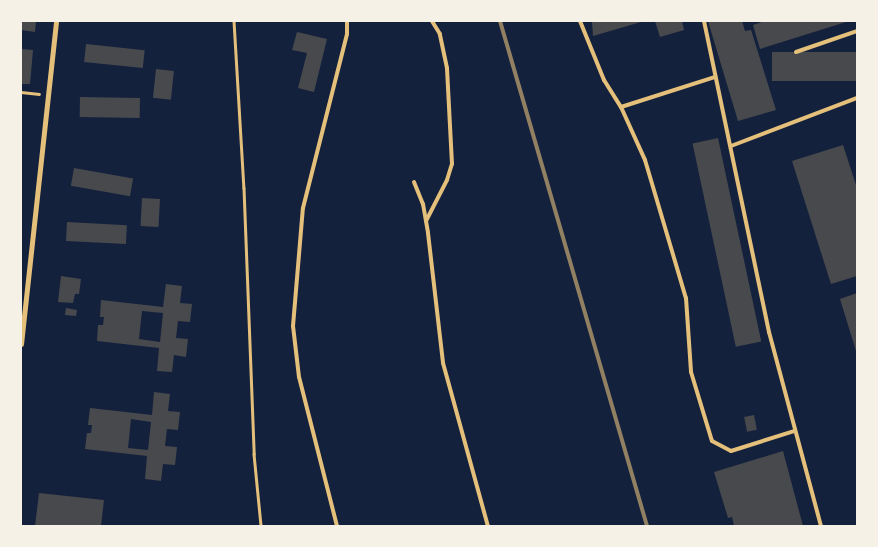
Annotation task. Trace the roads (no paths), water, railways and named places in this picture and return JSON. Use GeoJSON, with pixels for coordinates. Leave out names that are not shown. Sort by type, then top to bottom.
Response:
{"type":"FeatureCollection","features":[{"type":"Feature","properties":{"kind":"street"},"geometry":{"type":"LineString","coordinates":[[21,344],[56,21]]}},
{"type":"Feature","properties":{"kind":"lane"},"geometry":{"type":"LineString","coordinates":[[337,526],[299,377],[293,326],[303,208],[347,34],[347,21]]}},
{"type":"Feature","properties":{"kind":"lane"},"geometry":{"type":"LineString","coordinates":[[426,221],[447,180],[452,164],[447,68],[440,34],[432,21]]}},
{"type":"Feature","properties":{"kind":"lane"},"geometry":{"type":"LineString","coordinates":[[580,21],[604,80],[621,107],[646,160],[686,298],[691,372],[712,441],[731,451],[794,431]]}},
{"type":"Feature","properties":{"kind":"lane"},"geometry":{"type":"LineString","coordinates":[[704,21],[770,332],[794,431],[821,526]]}},
{"type":"Feature","properties":{"kind":"lane"},"geometry":{"type":"LineString","coordinates":[[796,52],[857,31]]}},
{"type":"Feature","properties":{"kind":"lane"},"geometry":{"type":"LineString","coordinates":[[621,107],[715,77]]}},
{"type":"Feature","properties":{"kind":"lane"},"geometry":{"type":"LineString","coordinates":[[731,146],[857,98]]}},
{"type":"Feature","properties":{"kind":"lane"},"geometry":{"type":"LineString","coordinates":[[414,182],[426,221],[443,363],[488,526]]}},
{"type":"Feature","properties":{"kind":"railway"},"geometry":{"type":"LineString","coordinates":[[500,21],[647,526]]}}]}
